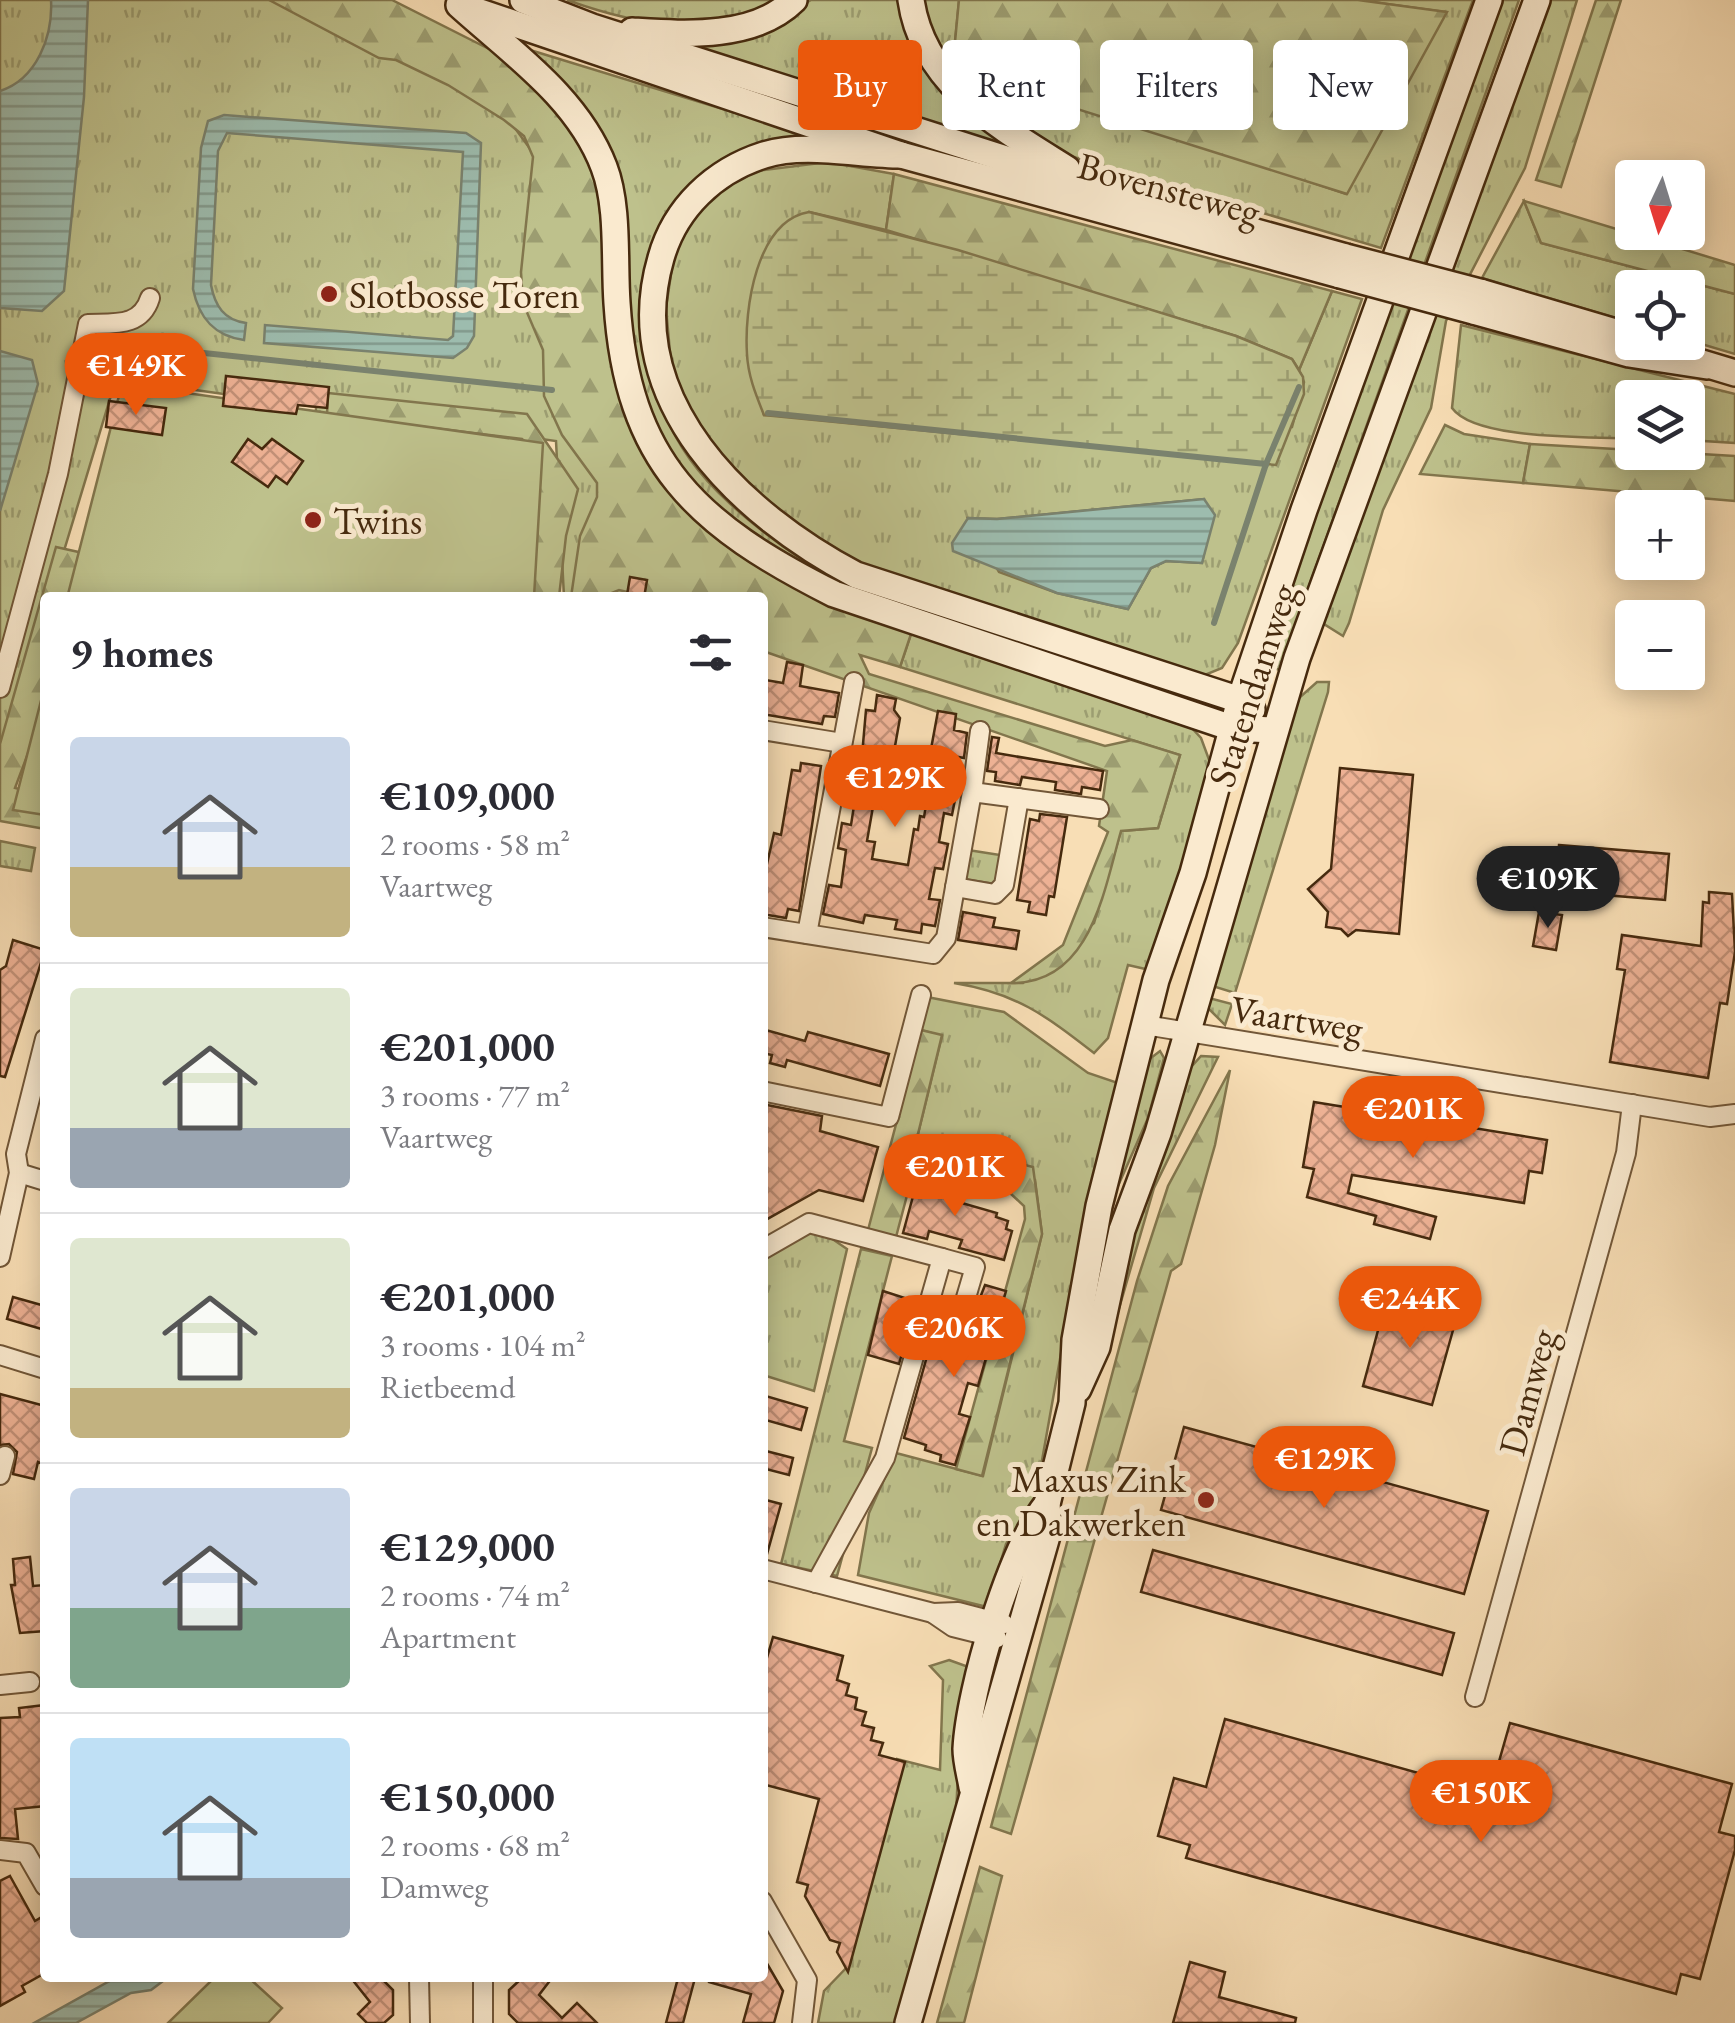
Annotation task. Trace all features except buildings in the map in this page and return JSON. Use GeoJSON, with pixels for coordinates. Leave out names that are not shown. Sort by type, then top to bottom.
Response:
{"type":"FeatureCollection","features":[{"type":"Feature","properties":{"kind":"main road","name":"Bovensteweg"},"geometry":{"type":"LineString","coordinates":[[523,0],[592,27],[1343,266]]}},
{"type":"Feature","properties":{"kind":"main road"},"geometry":{"type":"LineString","coordinates":[[592,27],[704,34],[746,25],[794,0]]}},
{"type":"Feature","properties":{"kind":"main road"},"geometry":{"type":"LineString","coordinates":[[911,0],[932,61],[960,96],[1097,188]]}},
{"type":"Feature","properties":{"kind":"main road","name":"Statendamweg"},"geometry":{"type":"LineString","coordinates":[[1072,1403],[1075,1340],[1098,1206],[1240,700],[1304,510],[1489,0]]}},
{"type":"Feature","properties":{"kind":"main road","name":"Statendamweg"},"geometry":{"type":"LineString","coordinates":[[972,1787],[966,1744],[994,1629],[1017,1551],[1046,1504],[1072,1403],[1097,1348],[1122,1230],[1158,1133],[1274,730],[1537,0]]}},
{"type":"Feature","properties":{"kind":"main road","name":"Bovensteweg"},"geometry":{"type":"LineString","coordinates":[[453,2],[901,155],[1477,302],[1615,333]]}},
{"type":"Feature","properties":{"kind":"main road"},"geometry":{"type":"LineString","coordinates":[[453,2],[564,100],[587,130],[606,170],[620,351],[634,410],[671,476],[719,528],[774,564],[834,594],[1232,728],[1274,730]]}},
{"type":"Feature","properties":{"kind":"main road"},"geometry":{"type":"LineString","coordinates":[[901,155],[768,154],[728,170],[678,218],[669,229],[654,282],[652,311],[658,366],[682,422],[722,476],[759,514],[814,553],[856,575],[1240,700],[1274,730]]}},
{"type":"Feature","properties":{"kind":"main road","name":"Bovensteweg"},"geometry":{"type":"LineString","coordinates":[[1477,302],[1629,354],[1735,373]]}},
{"type":"Feature","properties":{"kind":"main road","name":"Bovensteweg"},"geometry":{"type":"LineString","coordinates":[[1692,360],[1707,366]]}},
{"type":"Feature","properties":{"kind":"main road","name":"Statendamweg"},"geometry":{"type":"LineString","coordinates":[[908,2023],[972,1787],[986,1758],[1049,1530],[1046,1504]]}},
{"type":"Feature","properties":{"kind":"street"},"geometry":{"type":"LineString","coordinates":[[0,688],[58,474],[88,324],[130,322],[145,312],[150,298]]}},
{"type":"Feature","properties":{"kind":"street"},"geometry":{"type":"LineString","coordinates":[[807,934],[854,682]]}},
{"type":"Feature","properties":{"kind":"street"},"geometry":{"type":"LineString","coordinates":[[768,731],[842,743]]}},
{"type":"Feature","properties":{"kind":"street"},"geometry":{"type":"LineString","coordinates":[[768,928],[933,954],[946,938],[980,731]]}},
{"type":"Feature","properties":{"kind":"street"},"geometry":{"type":"LineString","coordinates":[[972,792],[1099,810]]}},
{"type":"Feature","properties":{"kind":"street"},"geometry":{"type":"LineString","coordinates":[[955,887],[995,894],[1004,886],[1019,798]]}},
{"type":"Feature","properties":{"kind":"street"},"geometry":{"type":"LineString","coordinates":[[768,1093],[888,1117],[921,994]]}},
{"type":"Feature","properties":{"kind":"street","name":"Vaartweg"},"geometry":{"type":"LineString","coordinates":[[1146,1025],[1710,1117],[1735,1114]]}},
{"type":"Feature","properties":{"kind":"street"},"geometry":{"type":"LineString","coordinates":[[0,1257],[20,1173],[16,1154],[40,1059]]}},
{"type":"Feature","properties":{"kind":"street","name":"Damweg"},"geometry":{"type":"LineString","coordinates":[[1476,1697],[1626,1153],[1632,1104]]}},
{"type":"Feature","properties":{"kind":"street"},"geometry":{"type":"LineString","coordinates":[[20,1173],[40,1179]]}},
{"type":"Feature","properties":{"kind":"street"},"geometry":{"type":"LineString","coordinates":[[768,1247],[809,1223],[975,1268],[960,1318],[928,1309]]}},
{"type":"Feature","properties":{"kind":"street"},"geometry":{"type":"LineString","coordinates":[[816,1583],[885,1458],[942,1258]]}},
{"type":"Feature","properties":{"kind":"street"},"geometry":{"type":"LineString","coordinates":[[0,1355],[40,1367]]}},
{"type":"Feature","properties":{"kind":"street"},"geometry":{"type":"LineString","coordinates":[[0,1475],[5,1456]]}},
{"type":"Feature","properties":{"kind":"street"},"geometry":{"type":"LineString","coordinates":[[768,1571],[1021,1634]]}},
{"type":"Feature","properties":{"kind":"street"},"geometry":{"type":"LineString","coordinates":[[0,1685],[30,1682]]}},
{"type":"Feature","properties":{"kind":"street"},"geometry":{"type":"LineString","coordinates":[[0,1850],[26,1854],[40,1878]]}},
{"type":"Feature","properties":{"kind":"street"},"geometry":{"type":"LineString","coordinates":[[768,1912],[807,1980],[802,2023]]}},
{"type":"Feature","properties":{"kind":"street"},"geometry":{"type":"LineString","coordinates":[[420,1982],[420,2023]]}},
{"type":"Feature","properties":{"kind":"street"},"geometry":{"type":"LineString","coordinates":[[484,1982],[484,2023]]}},
{"type":"Feature","properties":{"kind":"green space"},"geometry":{"type":"Polygon","coordinates":[[[0,0],[335,0],[468,64],[561,191],[588,411],[756,592],[564,592],[556,441],[328,409],[521,439],[536,452],[313,511],[316,407],[116,379],[52,592],[40,592],[40,616],[0,761],[0,0]]]}},
{"type":"Feature","properties":{"kind":"green space"},"geometry":{"type":"Polygon","coordinates":[[[269,0],[392,0],[495,52],[554,99],[595,169],[618,370],[735,551],[765,570],[912,631],[900,667],[860,655],[869,674],[1105,746],[1132,740],[1180,755],[1158,828],[1121,831],[1090,930],[1060,968],[1038,979],[1011,983],[1063,945],[1108,832],[1099,826],[1107,771],[768,653],[768,592],[572,592],[580,536],[597,497],[597,483],[562,435],[544,396],[543,350],[523,303],[521,272],[533,157],[524,136],[504,120],[448,85],[396,60],[379,58],[269,0]]]}},
{"type":"Feature","properties":{"kind":"green space"},"geometry":{"type":"Polygon","coordinates":[[[567,0],[774,0],[751,13],[699,25],[618,16],[567,0]]]}},
{"type":"Feature","properties":{"kind":"green space"},"geometry":{"type":"Polygon","coordinates":[[[811,0],[900,0],[922,40],[798,40],[798,81],[680,44],[747,38],[811,0]]]}},
{"type":"Feature","properties":{"kind":"green space"},"geometry":{"type":"Polygon","coordinates":[[[920,0],[959,0],[955,40],[942,40],[942,55],[920,0]]]}},
{"type":"Feature","properties":{"kind":"green space"},"geometry":{"type":"Polygon","coordinates":[[[959,0],[1358,0],[1447,12],[1408,83],[1408,40],[1273,40],[1273,130],[1382,130],[1347,194],[1144,130],[1253,130],[1253,40],[1100,40],[1100,116],[1080,110],[1080,40],[955,40],[959,0]]]}},
{"type":"Feature","properties":{"kind":"green space"},"geometry":{"type":"Polygon","coordinates":[[[1358,0],[1473,0],[1381,248],[1067,155],[1023,130],[1080,130],[1080,105],[1100,111],[1100,130],[1155,130],[1346,194],[1381,130],[1408,130],[1408,80],[1445,12],[1358,0]]]}},
{"type":"Feature","properties":{"kind":"green space"},"geometry":{"type":"Polygon","coordinates":[[[1499,0],[1519,0],[1279,670],[1267,664],[1263,654],[1499,0]]]}},
{"type":"Feature","properties":{"kind":"green space"},"geometry":{"type":"Polygon","coordinates":[[[1544,0],[1577,0],[1525,168],[1446,321],[1431,408],[1383,510],[1343,636],[1324,624],[1326,605],[1544,0]]]}},
{"type":"Feature","properties":{"kind":"green space"},"geometry":{"type":"Polygon","coordinates":[[[1596,0],[1621,0],[1561,187],[1536,180],[1596,0]]]}},
{"type":"Feature","properties":{"kind":"green space"},"geometry":{"type":"Polygon","coordinates":[[[922,41],[942,77],[942,125],[922,119],[922,41]]]}},
{"type":"Feature","properties":{"kind":"green space"},"geometry":{"type":"Polygon","coordinates":[[[530,50],[814,137],[765,146],[655,252],[658,359],[665,413],[694,464],[758,528],[831,580],[744,536],[675,466],[639,387],[618,208],[530,50]]]}},
{"type":"Feature","properties":{"kind":"green space"},"geometry":{"type":"Polygon","coordinates":[[[957,130],[986,130],[1005,145],[957,130]]]}},
{"type":"Feature","properties":{"kind":"green space"},"geometry":{"type":"Polygon","coordinates":[[[828,162],[894,174],[886,230],[809,212],[758,278],[747,356],[764,415],[1292,427],[1304,382],[1299,370],[1332,291],[1362,299],[1238,643],[1222,668],[1200,677],[934,595],[802,538],[704,445],[672,374],[666,308],[676,241],[720,186],[756,171],[828,162]],[[1204,499],[997,519],[968,518],[999,572],[1057,593],[1128,609],[1151,568],[1166,561],[1202,563],[1210,525],[1204,499]]]}},
{"type":"Feature","properties":{"kind":"green space"},"geometry":{"type":"Polygon","coordinates":[[[894,174],[1332,291],[1299,370],[1292,359],[1236,336],[886,230],[894,174]]]}},
{"type":"Feature","properties":{"kind":"green space"},"geometry":{"type":"Polygon","coordinates":[[[1524,201],[1541,243],[1644,270],[1615,270],[1615,318],[1482,278],[1524,201]]]}},
{"type":"Feature","properties":{"kind":"green space"},"geometry":{"type":"Polygon","coordinates":[[[1524,201],[1615,229],[1615,250],[1686,250],[1735,265],[1735,294],[1705,286],[1705,270],[1644,270],[1541,243],[1524,201]]]}},
{"type":"Feature","properties":{"kind":"green space"},"geometry":{"type":"Polygon","coordinates":[[[809,212],[958,250],[1236,336],[1292,359],[1303,377],[1304,394],[1276,465],[764,415],[748,362],[751,292],[765,249],[777,232],[791,219],[809,212]]]}},
{"type":"Feature","properties":{"kind":"green space"},"geometry":{"type":"Polygon","coordinates":[[[1705,286],[1735,294],[1735,354],[1705,345],[1705,286]]]}},
{"type":"Feature","properties":{"kind":"green space"},"geometry":{"type":"Polygon","coordinates":[[[1461,325],[1679,380],[1615,380],[1615,438],[1509,432],[1465,419],[1452,408],[1461,325]]]}},
{"type":"Feature","properties":{"kind":"green space","name":"Twins"},"geometry":{"type":"Polygon","coordinates":[[[122,384],[543,443],[534,592],[69,592],[122,384]]]}},
{"type":"Feature","properties":{"kind":"green space"},"geometry":{"type":"Polygon","coordinates":[[[1705,386],[1735,394],[1735,443],[1705,441],[1705,386]]]}},
{"type":"Feature","properties":{"kind":"green space"},"geometry":{"type":"Polygon","coordinates":[[[328,393],[527,414],[578,489],[566,536],[560,592],[532,592],[536,452],[522,439],[327,415],[328,393]]]}},
{"type":"Feature","properties":{"kind":"green space"},"geometry":{"type":"Polygon","coordinates":[[[1445,425],[1464,434],[1530,444],[1523,483],[1420,474],[1445,425]]]}},
{"type":"Feature","properties":{"kind":"green space"},"geometry":{"type":"Polygon","coordinates":[[[1530,444],[1615,449],[1615,470],[1705,470],[1705,454],[1735,456],[1735,501],[1705,498],[1705,490],[1615,491],[1523,483],[1530,444]]]}},
{"type":"Feature","properties":{"kind":"green space"},"geometry":{"type":"Polygon","coordinates":[[[56,547],[101,557],[87,592],[43,592],[56,547]]]}},
{"type":"Feature","properties":{"kind":"green space"},"geometry":{"type":"Polygon","coordinates":[[[40,603],[40,721],[15,788],[40,795],[40,828],[0,821],[0,744],[40,603]]]}},
{"type":"Feature","properties":{"kind":"green space"},"geometry":{"type":"Polygon","coordinates":[[[912,631],[1188,724],[1201,738],[1211,765],[1154,971],[1128,965],[1108,1038],[1094,1053],[1060,1027],[1013,1000],[954,983],[1023,983],[1094,923],[1121,831],[1158,828],[1180,755],[900,667],[912,631]]]}},
{"type":"Feature","properties":{"kind":"green space"},"geometry":{"type":"Polygon","coordinates":[[[1317,682],[1329,682],[1328,692],[1235,993],[1209,985],[1288,717],[1299,698],[1317,682]]]}},
{"type":"Feature","properties":{"kind":"green space"},"geometry":{"type":"Polygon","coordinates":[[[40,705],[40,814],[13,810],[40,705]]]}},
{"type":"Feature","properties":{"kind":"green space"},"geometry":{"type":"Polygon","coordinates":[[[0,841],[35,848],[31,871],[0,866],[0,841]]]}},
{"type":"Feature","properties":{"kind":"green space"},"geometry":{"type":"Polygon","coordinates":[[[968,850],[1000,855],[995,884],[963,879],[968,850]]]}},
{"type":"Feature","properties":{"kind":"green space"},"geometry":{"type":"Polygon","coordinates":[[[927,997],[1004,1012],[1088,1073],[1118,1083],[1071,1297],[1035,1500],[1006,1544],[987,1607],[858,1575],[869,1513],[896,1453],[983,1476],[1042,1234],[1035,1180],[917,1138],[942,1036],[921,1030],[927,997]]]}},
{"type":"Feature","properties":{"kind":"green space"},"geometry":{"type":"Polygon","coordinates":[[[1205,997],[1232,1004],[1225,1025],[1209,1009],[1205,997]]]}},
{"type":"Feature","properties":{"kind":"green space"},"geometry":{"type":"Polygon","coordinates":[[[921,1030],[942,1035],[917,1138],[1033,1167],[1042,1234],[982,1476],[956,1469],[1025,1219],[1024,1206],[1010,1193],[914,1169],[896,1237],[868,1230],[921,1030]]]}},
{"type":"Feature","properties":{"kind":"green space"},"geometry":{"type":"Polygon","coordinates":[[[1160,1051],[1164,1058],[1148,1118],[1118,1186],[1147,1061],[1160,1051]]]}},
{"type":"Feature","properties":{"kind":"green space"},"geometry":{"type":"Polygon","coordinates":[[[1201,1056],[1218,1057],[1154,1188],[1109,1343],[1116,1284],[1184,1075],[1201,1056]]]}},
{"type":"Feature","properties":{"kind":"green space"},"geometry":{"type":"Polygon","coordinates":[[[1230,1070],[1215,1145],[1181,1264],[1171,1271],[1011,1834],[991,1827],[1137,1281],[1168,1186],[1230,1070]]]}},
{"type":"Feature","properties":{"kind":"green space"},"geometry":{"type":"Polygon","coordinates":[[[809,1223],[847,1249],[814,1391],[768,1377],[768,1247],[809,1223]]]}},
{"type":"Feature","properties":{"kind":"green space"},"geometry":{"type":"Polygon","coordinates":[[[861,1249],[892,1256],[844,1441],[872,1448],[837,1576],[781,1564],[861,1249]]]}},
{"type":"Feature","properties":{"kind":"green space"},"geometry":{"type":"Polygon","coordinates":[[[949,1660],[977,1670],[959,1753],[956,1814],[898,2023],[818,2023],[824,1991],[850,1964],[897,1759],[940,1770],[943,1680],[930,1666],[949,1660]]]}},
{"type":"Feature","properties":{"kind":"green space"},"geometry":{"type":"Polygon","coordinates":[[[980,1867],[1002,1876],[964,2023],[937,2023],[980,1867]]]}},
{"type":"Feature","properties":{"kind":"green space"},"geometry":{"type":"Polygon","coordinates":[[[210,1982],[253,1982],[282,2008],[268,2023],[168,2023],[210,1982]]]}},
{"type":"Feature","properties":{"kind":"shaded area"},"geometry":{"type":"Polygon","coordinates":[[[51,0],[88,0],[84,97],[64,291],[42,311],[0,308],[0,91],[24,77],[40,55],[49,28],[51,0]]]}},
{"type":"Feature","properties":{"kind":"shaded area"},"geometry":{"type":"Polygon","coordinates":[[[224,115],[466,133],[481,143],[474,336],[467,348],[453,358],[264,343],[265,325],[448,340],[453,336],[463,152],[227,133],[218,151],[211,285],[222,311],[246,323],[244,340],[216,330],[199,309],[193,289],[201,148],[208,121],[224,115]]]}},
{"type":"Feature","properties":{"kind":"shaded area"},"geometry":{"type":"Polygon","coordinates":[[[0,351],[32,360],[38,384],[0,511],[0,351]]]}},
{"type":"Feature","properties":{"kind":"shaded area"},"geometry":{"type":"Polygon","coordinates":[[[1204,499],[1215,515],[1202,563],[1166,561],[1151,568],[1128,609],[1057,593],[953,551],[952,543],[968,518],[997,519],[1204,499]]]}},
{"type":"Feature","properties":{"kind":"shaded area"},"geometry":{"type":"Polygon","coordinates":[[[108,1982],[162,1982],[151,1990],[131,1993],[76,2023],[34,2023],[108,1982]]]}},
{"type":"Feature","properties":{"kind":"waterway"},"geometry":{"type":"LineString","coordinates":[[119,344],[552,390]]}},
{"type":"Feature","properties":{"kind":"waterway"},"geometry":{"type":"LineString","coordinates":[[1214,623],[1266,464],[1299,387]]}},
{"type":"Feature","properties":{"kind":"waterway"},"geometry":{"type":"LineString","coordinates":[[768,413],[1266,464]]}},
{"type":"Feature","properties":{"kind":"place","name":"Slotbosse Toren"},"geometry":{"type":"Point","coordinates":[329,294]}},
{"type":"Feature","properties":{"kind":"place","name":"Twins"},"geometry":{"type":"Point","coordinates":[313,520]}},
{"type":"Feature","properties":{"kind":"place","name":"Maxus Zink en Dakwerken"},"geometry":{"type":"Point","coordinates":[1206,1500]}}]}
